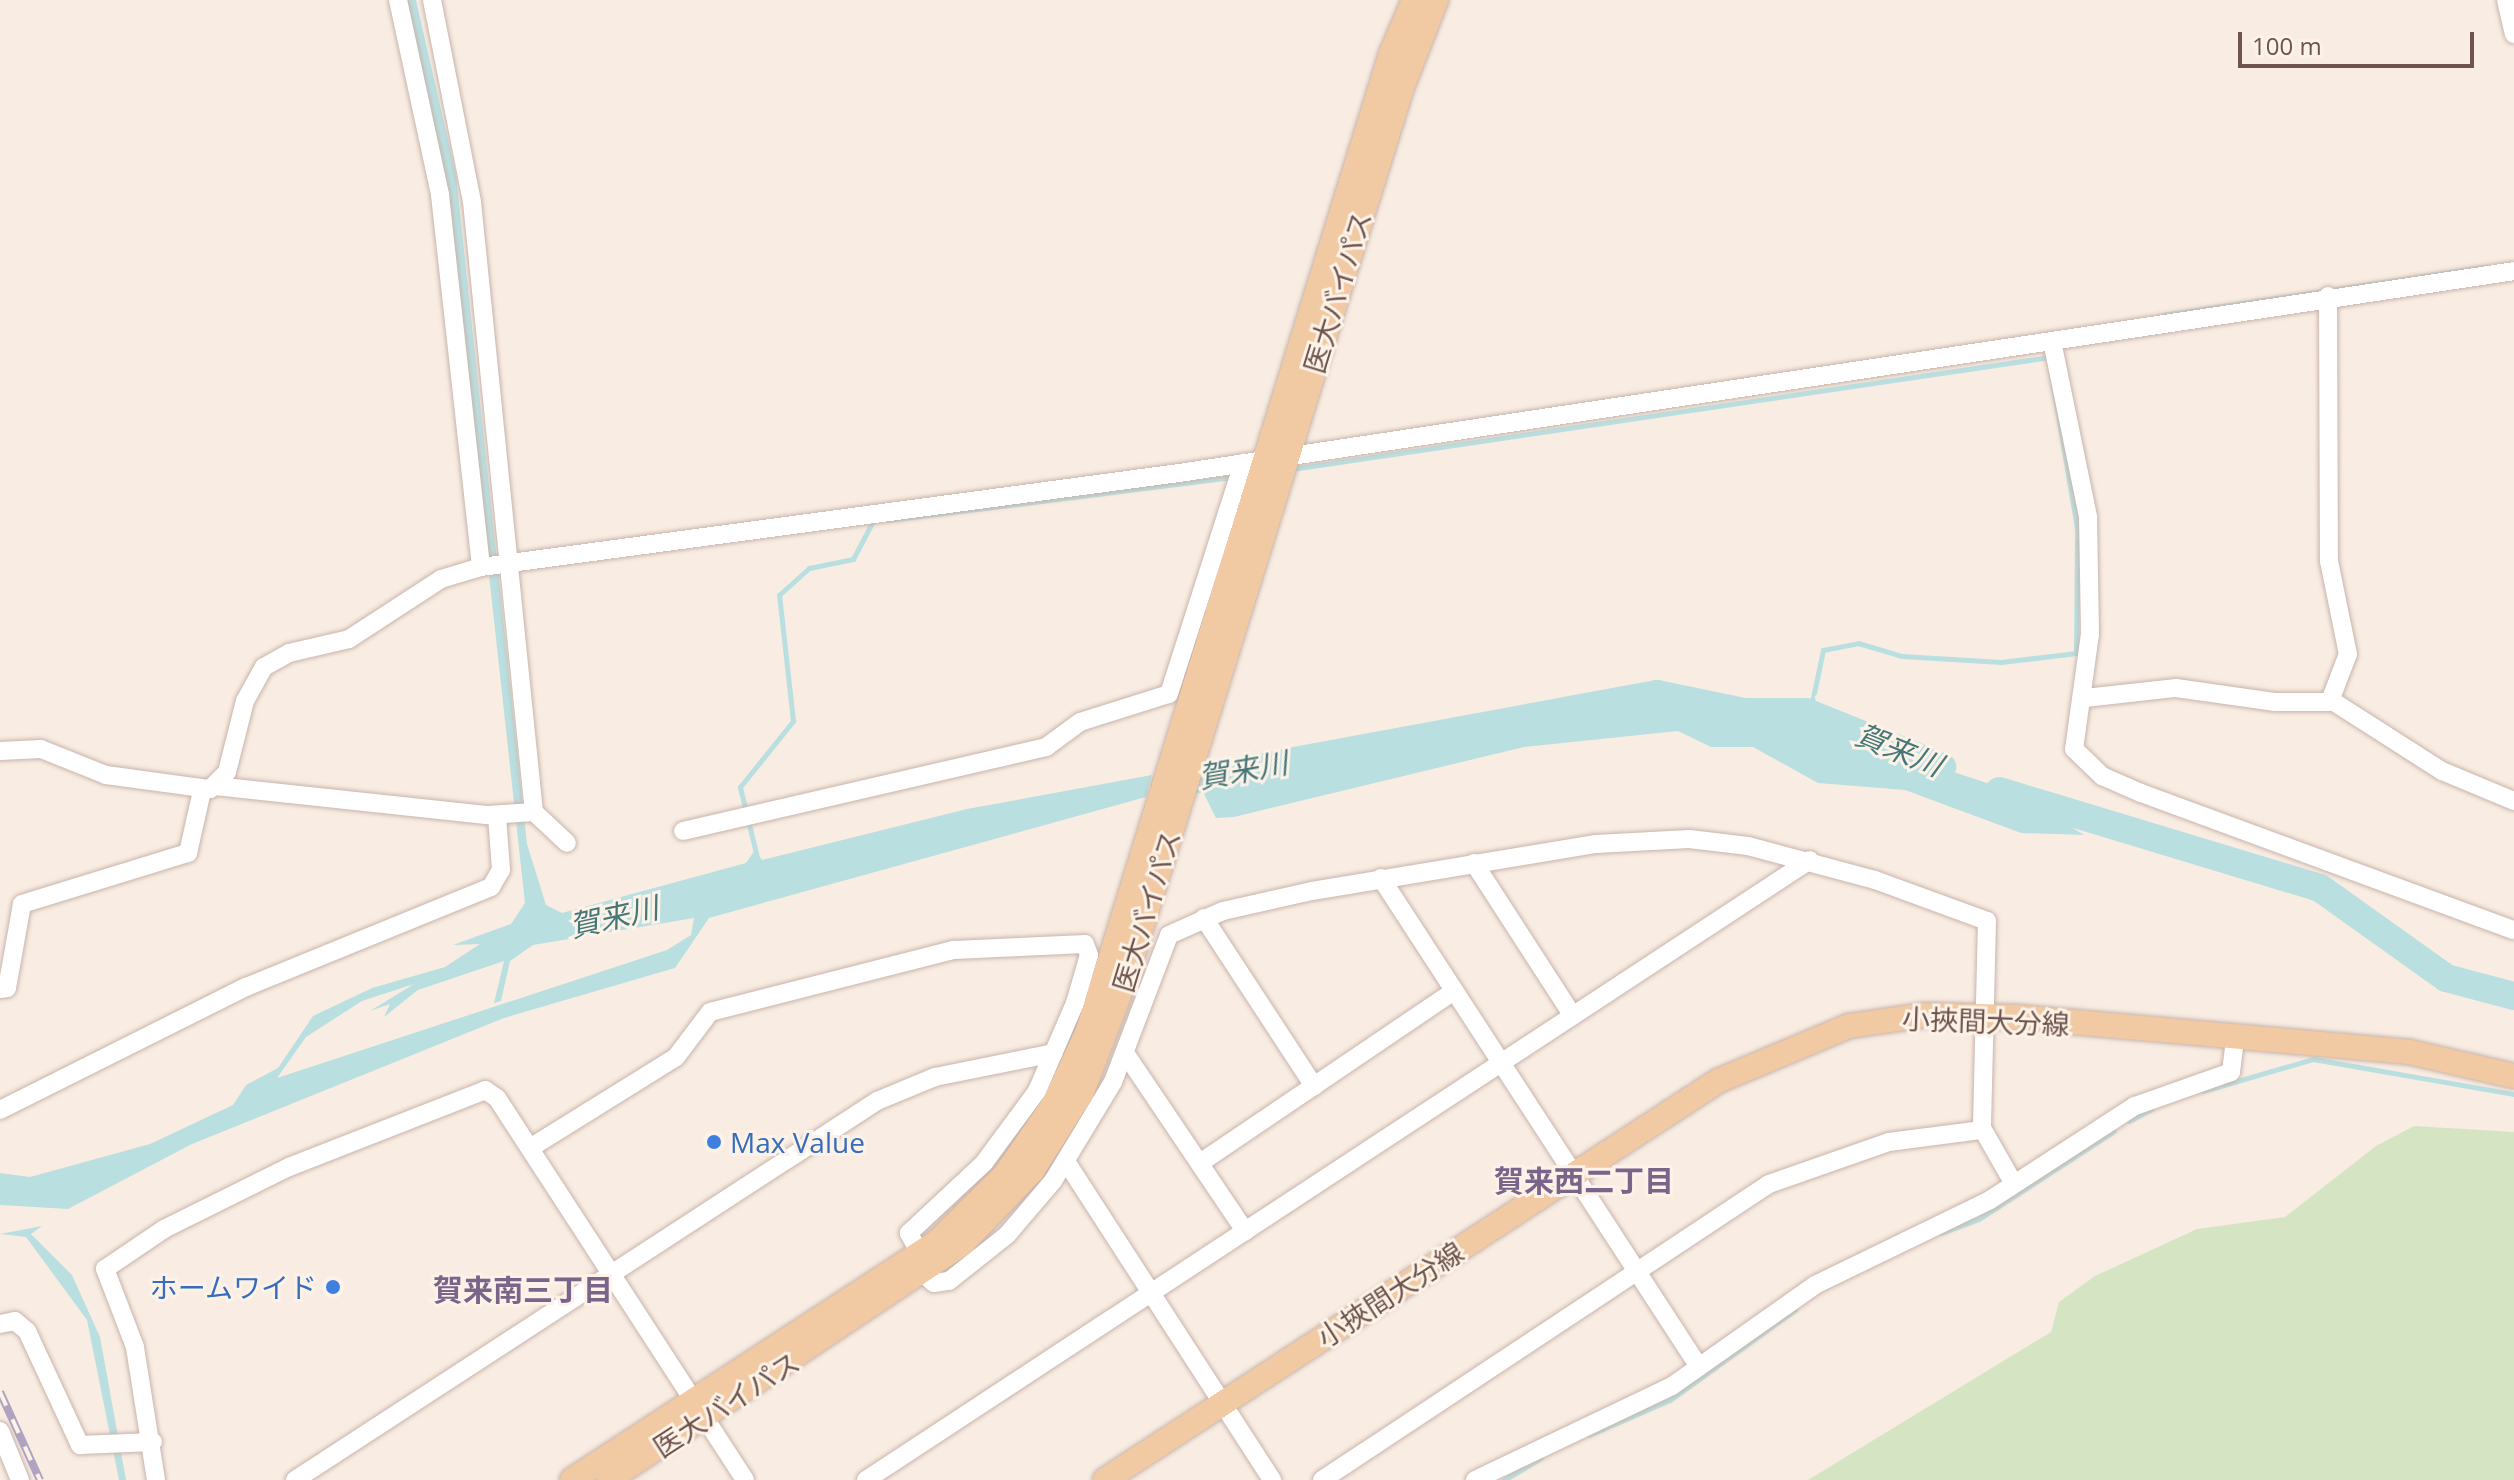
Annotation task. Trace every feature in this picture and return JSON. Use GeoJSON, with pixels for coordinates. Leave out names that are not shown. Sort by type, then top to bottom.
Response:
{"type":"FeatureCollection","features":[{"type":"Feature","properties":{"kind":"main road","name":"医大バイパス"},"geometry":{"type":"LineString","coordinates":[[608,1480],[699,1409],[927,1256],[976,1231],[1049,1147],[1096,1063],[1270,469],[1414,0]]}},
{"type":"Feature","properties":{"kind":"main road","name":"医大バイパス"},"geometry":{"type":"LineString","coordinates":[[1270,469],[1436,0]]}},
{"type":"Feature","properties":{"kind":"main road"},"geometry":{"type":"LineString","coordinates":[[927,1256],[1024,1151],[1076,1060],[1270,469]]}},
{"type":"Feature","properties":{"kind":"main road","name":"小挾間大分線"},"geometry":{"type":"LineString","coordinates":[[1105,1480],[1718,1081],[1793,1044],[1886,1019],[1987,1016],[2409,1052],[2514,1076]]}},
{"type":"Feature","properties":{"kind":"main road","name":"医大バイパス"},"geometry":{"type":"LineString","coordinates":[[572,1480],[699,1409]]}},
{"type":"Feature","properties":{"kind":"street"},"geometry":{"type":"LineString","coordinates":[[398,0],[440,195],[481,567]]}},
{"type":"Feature","properties":{"kind":"street"},"geometry":{"type":"LineString","coordinates":[[432,0],[472,202],[534,812],[567,843]]}},
{"type":"Feature","properties":{"kind":"street"},"geometry":{"type":"LineString","coordinates":[[2506,0],[2514,34]]}},
{"type":"Feature","properties":{"kind":"street"},"geometry":{"type":"LineString","coordinates":[[0,989],[7,988],[22,904],[188,853],[208,789],[227,772],[245,701],[264,667],[289,653],[360,634],[441,579],[481,567],[1270,469],[2328,296],[2514,271]]}},
{"type":"Feature","properties":{"kind":"street"},"geometry":{"type":"LineString","coordinates":[[2328,296],[2329,561],[2348,654],[2330,701]]}},
{"type":"Feature","properties":{"kind":"street"},"geometry":{"type":"LineString","coordinates":[[2052,341],[2088,517],[2085,698],[2074,749],[2102,776],[2514,930]]}},
{"type":"Feature","properties":{"kind":"street"},"geometry":{"type":"LineString","coordinates":[[683,831],[1046,747],[1080,722],[1169,694],[1270,469]]}},
{"type":"Feature","properties":{"kind":"street"},"geometry":{"type":"LineString","coordinates":[[2085,698],[2176,688],[2274,702],[2330,701],[2369,718],[2442,771],[2514,801]]}},
{"type":"Feature","properties":{"kind":"street"},"geometry":{"type":"LineString","coordinates":[[0,751],[41,749],[106,775],[208,789],[497,815],[534,812]]}},
{"type":"Feature","properties":{"kind":"street"},"geometry":{"type":"LineString","coordinates":[[0,1110],[246,987],[491,887],[502,863],[497,815]]}},
{"type":"Feature","properties":{"kind":"street"},"geometry":{"type":"LineString","coordinates":[[530,1148],[676,1057],[710,1012],[954,950],[1085,944],[1087,966],[1037,1091],[984,1163],[909,1233],[945,1283],[991,1249],[1067,1163],[1125,1053],[1158,948],[1204,918],[1381,878],[1658,839],[1716,841],[1810,860],[1987,921],[1982,1130],[2014,1184]]}},
{"type":"Feature","properties":{"kind":"street"},"geometry":{"type":"LineString","coordinates":[[866,1480],[1810,860]]}},
{"type":"Feature","properties":{"kind":"street"},"geometry":{"type":"LineString","coordinates":[[1474,863],[1573,1016]]}},
{"type":"Feature","properties":{"kind":"street"},"geometry":{"type":"LineString","coordinates":[[1381,878],[1699,1367]]}},
{"type":"Feature","properties":{"kind":"street"},"geometry":{"type":"LineString","coordinates":[[1204,918],[1314,1086]]}},
{"type":"Feature","properties":{"kind":"street"},"geometry":{"type":"LineString","coordinates":[[1200,1163],[1454,991]]}},
{"type":"Feature","properties":{"kind":"street"},"geometry":{"type":"LineString","coordinates":[[1475,1480],[1650,1399],[1845,1266],[2014,1184],[2135,1106],[2231,1072],[2235,1039]]}},
{"type":"Feature","properties":{"kind":"street"},"geometry":{"type":"LineString","coordinates":[[295,1480],[613,1276],[877,1101],[935,1077],[1054,1053]]}},
{"type":"Feature","properties":{"kind":"street"},"geometry":{"type":"LineString","coordinates":[[1125,1053],[1245,1231]]}},
{"type":"Feature","properties":{"kind":"street"},"geometry":{"type":"LineString","coordinates":[[156,1480],[153,1442],[135,1347],[105,1269],[164,1229],[315,1155],[482,1090],[493,1093],[745,1480]]}},
{"type":"Feature","properties":{"kind":"street"},"geometry":{"type":"LineString","coordinates":[[1322,1480],[1636,1270],[1812,1164],[1889,1142],[1982,1130]]}},
{"type":"Feature","properties":{"kind":"street"},"geometry":{"type":"LineString","coordinates":[[1067,1163],[1272,1480]]}},
{"type":"Feature","properties":{"kind":"street"},"geometry":{"type":"LineString","coordinates":[[0,1324],[15,1321],[27,1331],[80,1445],[153,1442]]}},
{"type":"Feature","properties":{"kind":"street"},"geometry":{"type":"LineString","coordinates":[[0,1431],[20,1480]]}},
{"type":"Feature","properties":{"kind":"green space"},"geometry":{"type":"Polygon","coordinates":[[[2414,1126],[2514,1132],[2514,1480],[1808,1480],[2051,1332],[2059,1302],[2095,1276],[2197,1229],[2285,1217],[2376,1146],[2414,1126]]]}},
{"type":"Feature","properties":{"kind":"water"},"geometry":{"type":"Polygon","coordinates":[[[403,0],[416,0],[456,175],[527,844],[546,905],[562,913],[746,863],[755,850],[762,860],[967,809],[1152,775],[1146,797],[709,918],[675,968],[504,1018],[192,1144],[68,1209],[0,1205],[0,1173],[30,1177],[150,1144],[233,1105],[246,1085],[278,1068],[313,1016],[372,988],[445,967],[480,944],[453,945],[511,924],[525,903],[483,520],[403,0]],[[694,918],[533,945],[510,961],[501,1001],[494,1003],[504,961],[418,990],[384,1017],[390,1004],[370,1011],[414,984],[362,1001],[306,1037],[277,1078],[667,950],[691,935],[694,918]]]}},
{"type":"Feature","properties":{"kind":"water"},"geometry":{"type":"Polygon","coordinates":[[[1814,686],[1818,727],[2017,793],[2084,835],[2021,833],[1905,790],[1818,783],[1753,747],[1711,747],[1678,731],[1524,747],[1234,817],[1216,818],[1201,788],[1207,772],[1358,758],[1500,725],[1690,696],[1747,716],[1805,721],[1814,686]]]}},
{"type":"Feature","properties":{"kind":"water"},"geometry":{"type":"Polygon","coordinates":[[[42,1226],[31,1234],[72,1275],[100,1337],[126,1480],[119,1480],[87,1320],[26,1237],[0,1234],[42,1226]]]}},
{"type":"Feature","properties":{"kind":"waterway"},"geometry":{"type":"LineString","coordinates":[[2163,315],[2485,267]]}},
{"type":"Feature","properties":{"kind":"waterway"},"geometry":{"type":"LineString","coordinates":[[1292,469],[2050,357]]}},
{"type":"Feature","properties":{"kind":"waterway"},"geometry":{"type":"LineString","coordinates":[[1814,693],[1823,650],[1858,643],[1902,656],[2001,662],[2076,653],[2077,528],[2049,361]]}},
{"type":"Feature","properties":{"kind":"waterway"},"geometry":{"type":"LineString","coordinates":[[888,520],[1234,477]]}},
{"type":"Feature","properties":{"kind":"waterway"},"geometry":{"type":"LineString","coordinates":[[757,857],[740,787],[793,721],[779,595],[809,568],[853,559],[874,519]]}},
{"type":"Feature","properties":{"kind":"waterway","name":"賀来川"},"geometry":{"type":"LineString","coordinates":[[1165,785],[1657,694],[1744,712],[1806,712],[1942,767]]}},
{"type":"Feature","properties":{"kind":"waterway","name":"賀来川"},"geometry":{"type":"LineString","coordinates":[[1999,791],[2320,888],[2446,978],[2514,996]]}},
{"type":"Feature","properties":{"kind":"waterway"},"geometry":{"type":"LineString","coordinates":[[2203,1091],[2313,1059],[2514,1094]]}},
{"type":"Feature","properties":{"kind":"waterway"},"geometry":{"type":"LineString","coordinates":[[2129,1121],[2152,1109]]}},
{"type":"Feature","properties":{"kind":"waterway"},"geometry":{"type":"LineString","coordinates":[[1941,1233],[1979,1219],[2114,1131]]}},
{"type":"Feature","properties":{"kind":"waterway"},"geometry":{"type":"LineString","coordinates":[[1589,1435],[1670,1400],[1795,1310]]}},
{"type":"Feature","properties":{"kind":"waterway"},"geometry":{"type":"LineString","coordinates":[[1504,1480],[1541,1458]]}},
{"type":"Feature","properties":{"kind":"railway"},"geometry":{"type":"LineString","coordinates":[[0,1392],[40,1480]]}},
{"type":"Feature","properties":{"kind":"place","name":"Max Value"},"geometry":{"type":"Point","coordinates":[714,1142]}},
{"type":"Feature","properties":{"kind":"place","name":"ホームワイド"},"geometry":{"type":"Point","coordinates":[333,1287]}},
{"type":"Feature","properties":{"kind":"district","name":"賀来西二丁目"},"geometry":{"type":"Point","coordinates":[1584,1181]}},
{"type":"Feature","properties":{"kind":"district","name":"賀来南三丁目"},"geometry":{"type":"Point","coordinates":[523,1290]}}]}
